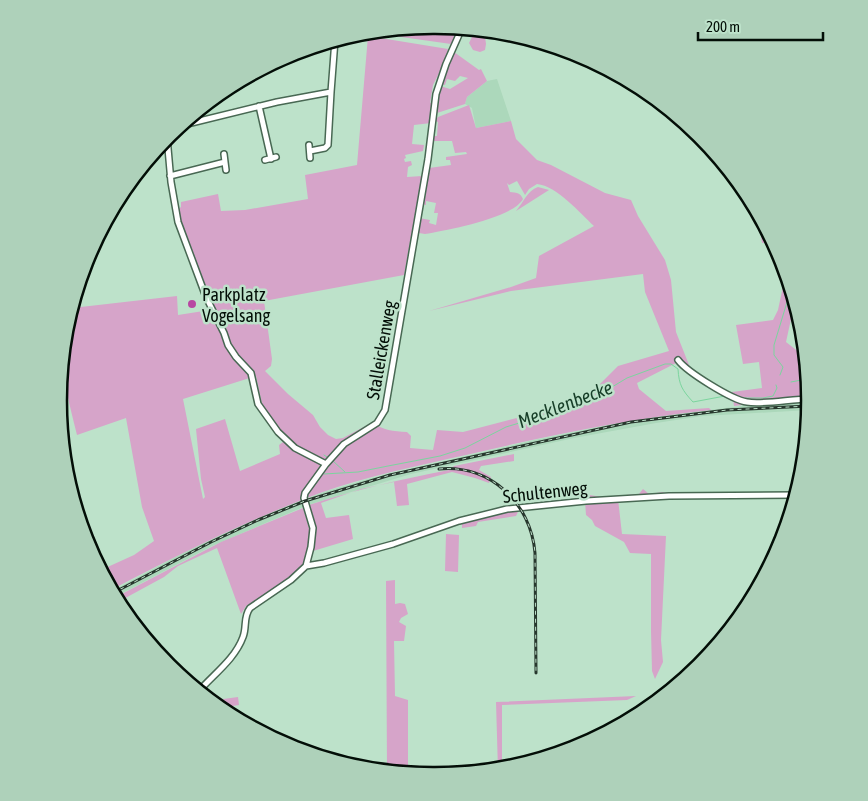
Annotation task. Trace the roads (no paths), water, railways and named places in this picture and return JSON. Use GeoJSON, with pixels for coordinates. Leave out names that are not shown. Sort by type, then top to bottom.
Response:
{"type":"FeatureCollection","features":[{"type":"Feature","properties":{"kind":"street","name":"Stalleickenweg"},"geometry":{"type":"LineString","coordinates":[[306,566],[313,528],[304,496],[329,461],[344,444],[378,423],[385,410],[428,159],[436,94],[446,64],[459,35]]}},
{"type":"Feature","properties":{"kind":"street"},"geometry":{"type":"LineString","coordinates":[[327,146],[335,47]]}},
{"type":"Feature","properties":{"kind":"street"},"geometry":{"type":"LineString","coordinates":[[196,122],[304,96],[330,92]]}},
{"type":"Feature","properties":{"kind":"street"},"geometry":{"type":"LineString","coordinates":[[259,106],[271,159]]}},
{"type":"Feature","properties":{"kind":"street"},"geometry":{"type":"LineString","coordinates":[[310,158],[310,148],[325,148],[327,146],[334,148]]}},
{"type":"Feature","properties":{"kind":"street"},"geometry":{"type":"LineString","coordinates":[[168,149],[170,176],[178,222],[206,297],[231,351],[251,374],[260,410],[278,432],[295,448],[329,461]]}},
{"type":"Feature","properties":{"kind":"street"},"geometry":{"type":"LineString","coordinates":[[224,154],[226,170]]}},
{"type":"Feature","properties":{"kind":"street"},"geometry":{"type":"LineString","coordinates":[[170,176],[225,162]]}},
{"type":"Feature","properties":{"kind":"street"},"geometry":{"type":"LineString","coordinates":[[678,360],[683,366],[702,379],[740,400],[751,403],[801,400]]}},
{"type":"Feature","properties":{"kind":"street","name":"Schultenweg"},"geometry":{"type":"LineString","coordinates":[[306,566],[324,563],[393,544],[459,521],[508,509],[586,501],[669,496],[788,495]]}},
{"type":"Feature","properties":{"kind":"street"},"geometry":{"type":"LineString","coordinates":[[204,686],[227,663],[241,642],[245,630],[246,613],[250,608],[291,580],[306,566]]}},
{"type":"Feature","properties":{"kind":"waterway"},"geometry":{"type":"LineString","coordinates":[[780,375],[783,367],[774,355],[774,345],[787,302]]}},
{"type":"Feature","properties":{"kind":"waterway","name":"Mecklenbecke"},"geometry":{"type":"LineString","coordinates":[[324,474],[358,472],[440,456],[465,448],[506,427],[597,396],[627,378],[665,364],[671,364],[678,369],[682,387],[693,402],[725,396]]}},
{"type":"Feature","properties":{"kind":"waterway"},"geometry":{"type":"LineString","coordinates":[[791,382],[800,380]]}},
{"type":"Feature","properties":{"kind":"waterway","name":"Mecklenbecke"},"geometry":{"type":"LineString","coordinates":[[742,398],[773,396],[777,388],[776,385]]}},
{"type":"Feature","properties":{"kind":"waterway"},"geometry":{"type":"LineString","coordinates":[[324,455],[330,459]]}},
{"type":"Feature","properties":{"kind":"waterway"},"geometry":{"type":"LineString","coordinates":[[333,461],[345,472]]}},
{"type":"Feature","properties":{"kind":"railway"},"geometry":{"type":"LineString","coordinates":[[120,590],[258,520],[305,501],[390,475],[631,422],[727,410],[801,406]]}},
{"type":"Feature","properties":{"kind":"railway"},"geometry":{"type":"LineString","coordinates":[[439,469],[458,469],[475,473],[491,480],[505,490],[525,518],[532,535],[535,553],[536,673]]}},
{"type":"Feature","properties":{"kind":"place","name":"Parkplatz Vogelsang"},"geometry":{"type":"Point","coordinates":[192,304]}}]}
